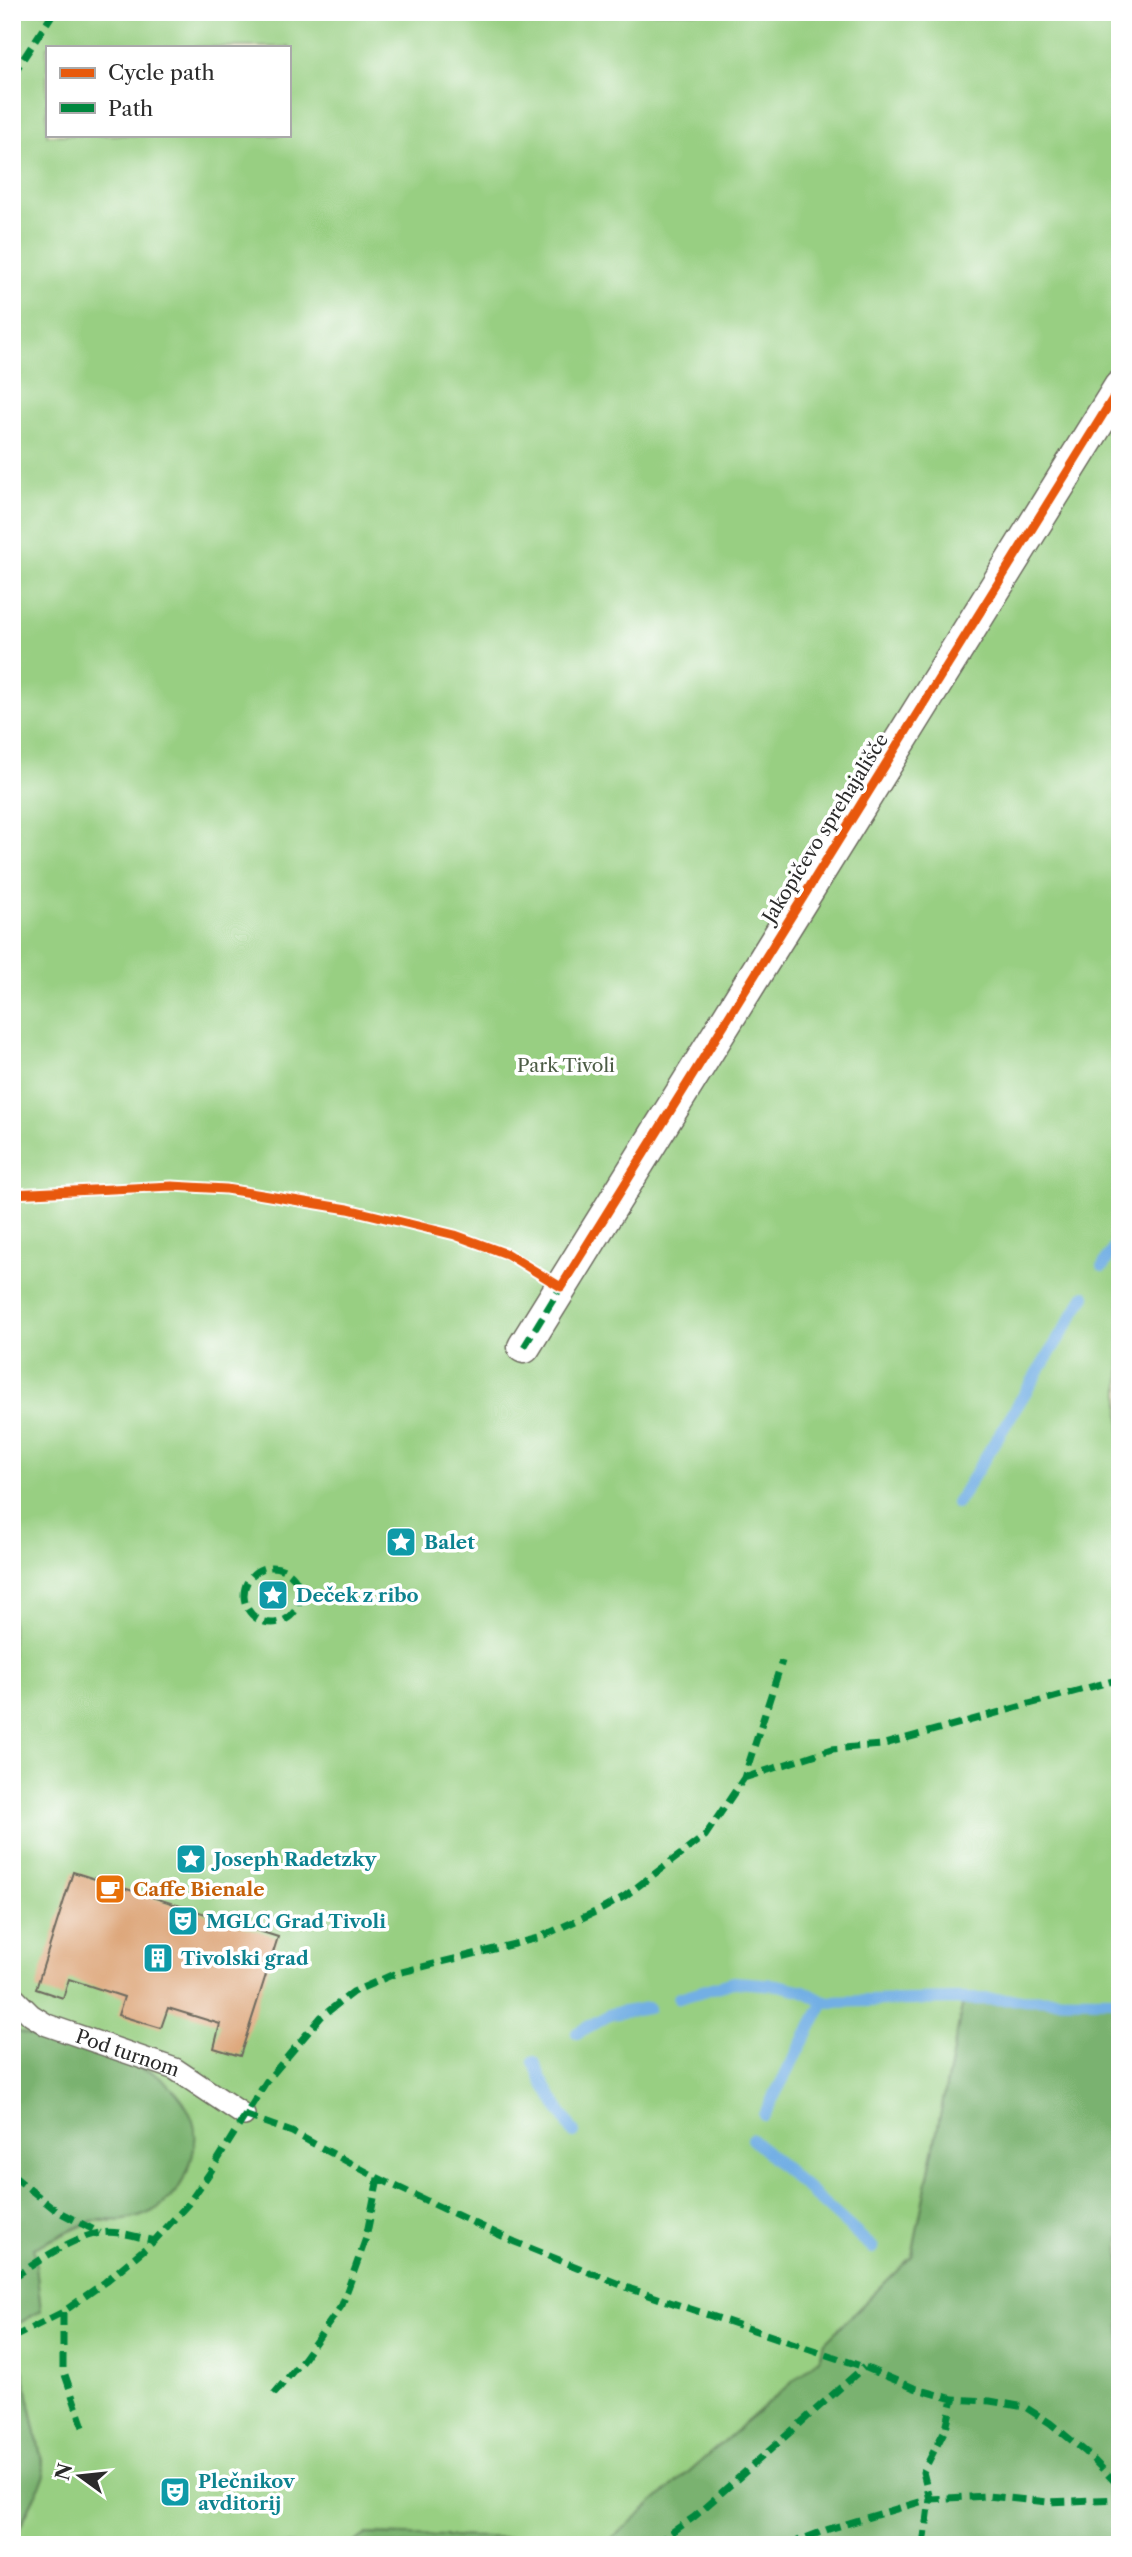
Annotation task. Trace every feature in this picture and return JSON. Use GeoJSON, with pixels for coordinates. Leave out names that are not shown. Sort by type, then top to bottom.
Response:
{"type":"FeatureCollection","features":[{"type":"Feature","properties":{"kind":"street","name":"Jakopičevo sprehajališče"},"geometry":{"type":"LineString","coordinates":[[524,1347],[1120,387]]}},
{"type":"Feature","properties":{"kind":"lane","name":"Pod turnom"},"geometry":{"type":"LineString","coordinates":[[12,1996],[31,2015],[47,2025],[167,2065],[244,2115]]}},
{"type":"Feature","properties":{"kind":"green space","name":"Park Tivoli"},"geometry":{"type":"Polygon","coordinates":[[[12,12],[1120,12],[1120,1998],[964,1997],[912,2256],[825,2342],[820,2359],[609,2541],[367,2534],[350,2545],[12,2545],[45,2475],[19,2352],[12,2340],[12,2327],[41,2311],[34,2248],[95,2220],[111,2222],[152,2072],[12,2030],[12,12]]]}},
{"type":"Feature","properties":{"kind":"green space"},"geometry":{"type":"Polygon","coordinates":[[[964,1997],[1120,1998],[1120,2545],[350,2545],[367,2534],[610,2540],[819,2359],[825,2342],[912,2256],[964,1997]]]}},
{"type":"Feature","properties":{"kind":"green space"},"geometry":{"type":"Polygon","coordinates":[[[12,2030],[152,2072],[169,2085],[189,2111],[195,2142],[182,2183],[174,2194],[153,2211],[140,2217],[86,2223],[34,2248],[41,2311],[12,2327],[12,2030]]]}},
{"type":"Feature","properties":{"kind":"green space"},"geometry":{"type":"Polygon","coordinates":[[[12,2340],[19,2352],[45,2476],[12,2542],[12,2340]]]}},
{"type":"Feature","properties":{"kind":"building","name":"Tivolski grad"},"geometry":{"type":"Polygon","coordinates":[[[73,1872],[278,1937],[240,2056],[214,2048],[220,2024],[168,2008],[161,2028],[118,2015],[124,1997],[69,1979],[63,1998],[36,1989],[73,1872]]]}},
{"type":"Feature","properties":{"kind":"waterway"},"geometry":{"type":"LineString","coordinates":[[1103,1266],[1120,1237]]}},
{"type":"Feature","properties":{"kind":"waterway"},"geometry":{"type":"LineString","coordinates":[[957,1503],[1085,1296]]}},
{"type":"Feature","properties":{"kind":"waterway"},"geometry":{"type":"LineString","coordinates":[[679,1998],[733,1982],[778,1985],[804,1991],[824,2002],[957,1999],[1120,2000]]}},
{"type":"Feature","properties":{"kind":"waterway"},"geometry":{"type":"LineString","coordinates":[[764,2115],[824,2002]]}},
{"type":"Feature","properties":{"kind":"waterway"},"geometry":{"type":"LineString","coordinates":[[577,2033],[611,2014],[648,2008]]}},
{"type":"Feature","properties":{"kind":"waterway"},"geometry":{"type":"LineString","coordinates":[[534,2062],[542,2081],[574,2133]]}},
{"type":"Feature","properties":{"kind":"waterway"},"geometry":{"type":"LineString","coordinates":[[752,2139],[873,2248]]}},
{"type":"Feature","properties":{"kind":"marked path"},"geometry":{"type":"LineString","coordinates":[[12,76],[54,12]]}},
{"type":"Feature","properties":{"kind":"marked path"},"geometry":{"type":"LineString","coordinates":[[524,1347],[564,1282]]}},
{"type":"Feature","properties":{"kind":"marked path"},"geometry":{"type":"LineString","coordinates":[[267,1567],[277,1567],[292,1575],[298,1584],[300,1595],[298,1606],[292,1615],[277,1623],[267,1623],[249,1611],[244,1600],[244,1590],[256,1572],[267,1567]]}},
{"type":"Feature","properties":{"kind":"marked path"},"geometry":{"type":"LineString","coordinates":[[12,2338],[63,2312],[105,2282],[154,2241],[188,2204],[266,2082],[321,2017],[353,1992],[394,1974],[538,1938],[625,1896],[705,1836],[744,1778],[782,1661]]}},
{"type":"Feature","properties":{"kind":"marked path"},"geometry":{"type":"LineString","coordinates":[[744,1778],[832,1749],[881,1745],[1120,1679]]}},
{"type":"Feature","properties":{"kind":"marked path"},"geometry":{"type":"LineString","coordinates":[[244,2115],[292,2132],[378,2178],[515,2242],[631,2289],[864,2367],[914,2388],[953,2399],[1025,2407],[1086,2452],[1120,2487]]}},
{"type":"Feature","properties":{"kind":"marked path"},"geometry":{"type":"LineString","coordinates":[[12,2175],[57,2211],[100,2233]]}},
{"type":"Feature","properties":{"kind":"marked path"},"geometry":{"type":"LineString","coordinates":[[274,2394],[342,2305],[366,2238],[378,2178]]}},
{"type":"Feature","properties":{"kind":"marked path"},"geometry":{"type":"LineString","coordinates":[[12,2278],[54,2251],[89,2235],[114,2232],[154,2241]]}},
{"type":"Feature","properties":{"kind":"marked path"},"geometry":{"type":"LineString","coordinates":[[63,2312],[63,2369],[83,2427]]}},
{"type":"Feature","properties":{"kind":"marked path"},"geometry":{"type":"LineString","coordinates":[[654,2545],[694,2517],[864,2367]]}},
{"type":"Feature","properties":{"kind":"marked path"},"geometry":{"type":"LineString","coordinates":[[924,2545],[930,2499],[923,2472],[946,2428],[953,2399]]}},
{"type":"Feature","properties":{"kind":"marked path"},"geometry":{"type":"LineString","coordinates":[[787,2545],[829,2529],[930,2499],[988,2496],[1048,2502],[1120,2499]]}},
{"type":"Feature","properties":{"kind":"cycle path"},"geometry":{"type":"LineString","coordinates":[[12,1194],[172,1186],[226,1189],[348,1209],[455,1235],[507,1254],[561,1287],[1120,387]]}},
{"type":"Feature","properties":{"kind":"place","name":"Balet"},"geometry":{"type":"Point","coordinates":[401,1542]}},
{"type":"Feature","properties":{"kind":"place","name":"Deček z ribo"},"geometry":{"type":"Point","coordinates":[273,1595]}},
{"type":"Feature","properties":{"kind":"place","name":"Joseph Radetzky"},"geometry":{"type":"Point","coordinates":[191,1859]}},
{"type":"Feature","properties":{"kind":"place","name":"Caffe Bienale"},"geometry":{"type":"Point","coordinates":[110,1889]}},
{"type":"Feature","properties":{"kind":"place","name":"MGLC Grad Tivoli"},"geometry":{"type":"Point","coordinates":[183,1921]}},
{"type":"Feature","properties":{"kind":"place","name":"Tivolski grad"},"geometry":{"type":"Point","coordinates":[158,1958]}},
{"type":"Feature","properties":{"kind":"place","name":"Plečnikov avditorij"},"geometry":{"type":"Point","coordinates":[175,2492]}}]}
